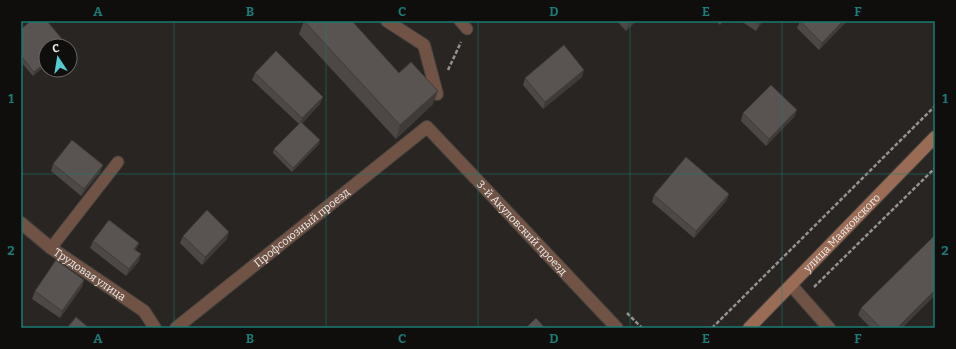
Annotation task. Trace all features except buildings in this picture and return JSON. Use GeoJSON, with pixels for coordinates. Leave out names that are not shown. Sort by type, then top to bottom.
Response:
{"type":"FeatureCollection","features":[{"type":"Feature","properties":{"kind":"street"},"geometry":{"type":"LineString","coordinates":[[387,21],[424,45],[437,94]]}},
{"type":"Feature","properties":{"kind":"street","name":"Профсоюзный проезд"},"geometry":{"type":"LineString","coordinates":[[176,328],[427,127]]}},
{"type":"Feature","properties":{"kind":"street","name":"3-й Акуловский проезд"},"geometry":{"type":"LineString","coordinates":[[427,127],[617,328]]}},
{"type":"Feature","properties":{"kind":"street","name":"улица Маяковского"},"geometry":{"type":"LineString","coordinates":[[749,328],[935,137]]}},
{"type":"Feature","properties":{"kind":"street","name":"Трудовая улица"},"geometry":{"type":"LineString","coordinates":[[21,223],[50,248],[144,311],[155,328]]}},
{"type":"Feature","properties":{"kind":"street"},"geometry":{"type":"LineString","coordinates":[[791,284],[829,328]]}},
{"type":"Feature","properties":{"kind":"lane"},"geometry":{"type":"LineString","coordinates":[[50,248],[118,162]]}},
{"type":"Feature","properties":{"kind":"path"},"geometry":{"type":"LineString","coordinates":[[437,94],[464,25]]}},
{"type":"Feature","properties":{"kind":"path"},"geometry":{"type":"LineString","coordinates":[[712,328],[935,106]]}},
{"type":"Feature","properties":{"kind":"path"},"geometry":{"type":"LineString","coordinates":[[803,298],[935,168]]}}]}
